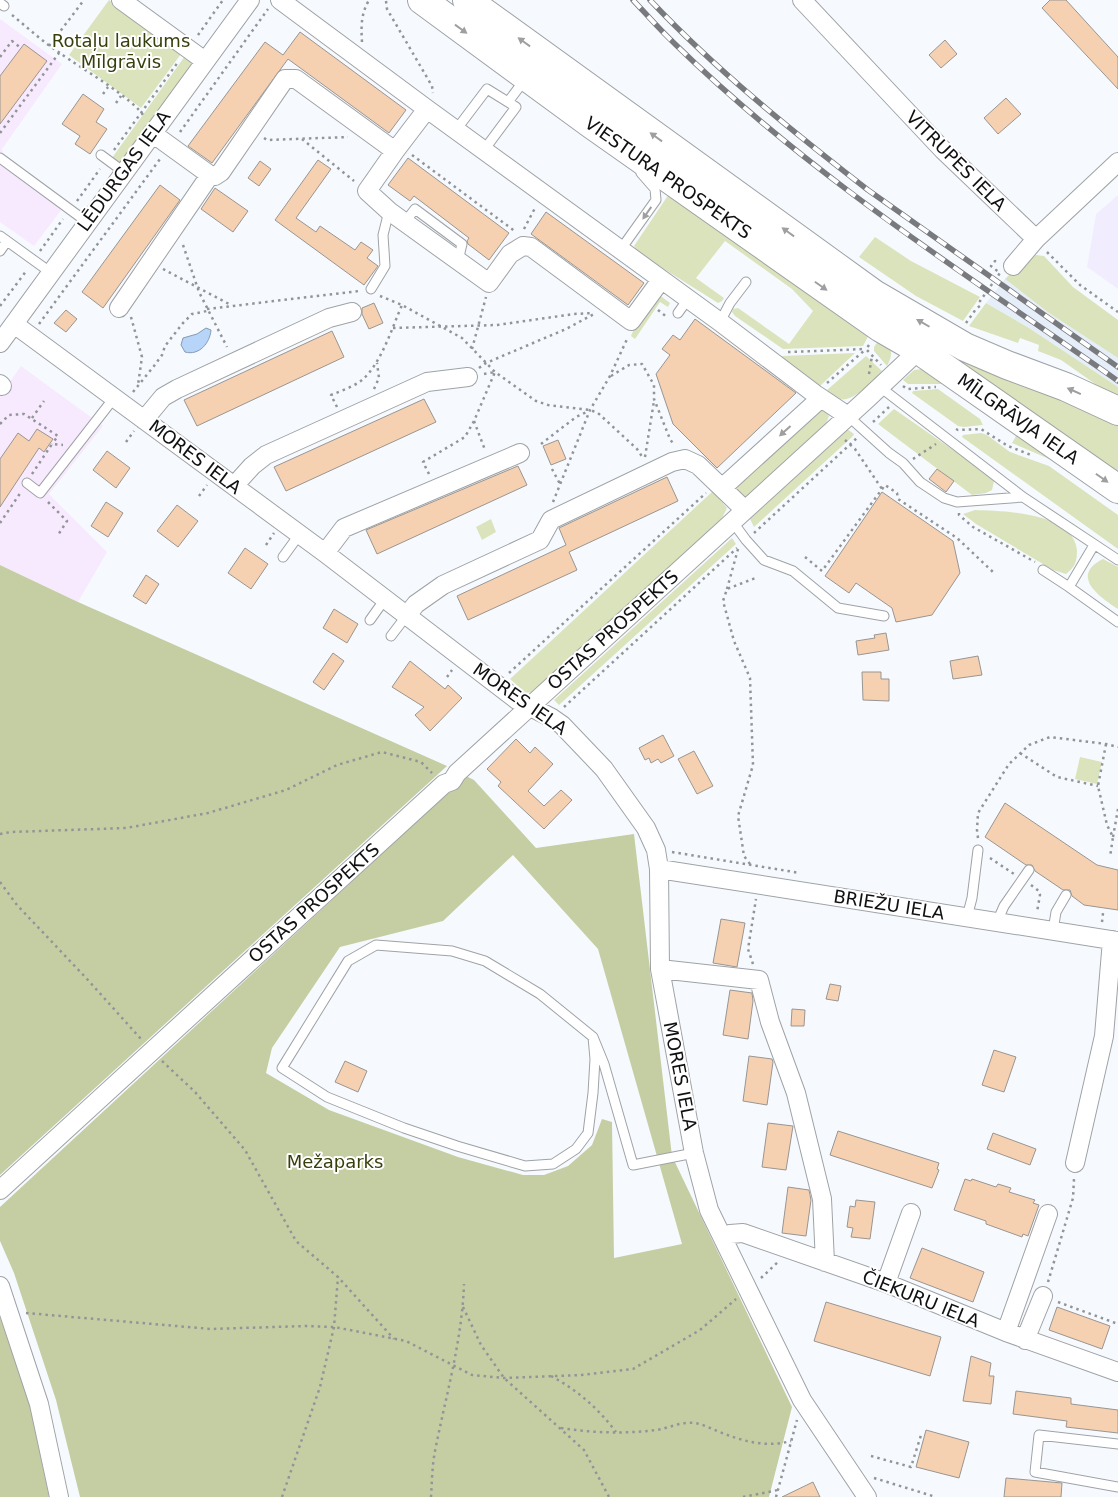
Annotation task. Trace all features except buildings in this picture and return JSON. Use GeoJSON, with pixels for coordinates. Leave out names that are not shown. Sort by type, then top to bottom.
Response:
{"type":"FeatureCollection","features":[{"type":"Feature","properties":{"kind":"main road","name":"VIESTURA PROSPEKTS"},"geometry":{"type":"LineString","coordinates":[[422,0],[591,124],[881,328],[918,350]]}},
{"type":"Feature","properties":{"kind":"main road","name":"VIESTURA PROSPEKTS"},"geometry":{"type":"LineString","coordinates":[[466,0],[874,294],[964,337]]}},
{"type":"Feature","properties":{"kind":"main road","name":"MĪLGRĀVJA IELA"},"geometry":{"type":"LineString","coordinates":[[964,337],[1007,365],[1066,387],[1118,411]]}},
{"type":"Feature","properties":{"kind":"main road","name":"MĪLGRĀVJA IELA"},"geometry":{"type":"LineString","coordinates":[[918,350],[1118,489]]}},
{"type":"Feature","properties":{"kind":"street"},"geometry":{"type":"LineString","coordinates":[[121,0],[205,61]]}},
{"type":"Feature","properties":{"kind":"street","name":"LĒDURGAS IELA"},"geometry":{"type":"LineString","coordinates":[[6,330],[250,0]]}},
{"type":"Feature","properties":{"kind":"street","name":"VITRUPES IELA"},"geometry":{"type":"LineString","coordinates":[[802,0],[943,150],[1036,239]]}},
{"type":"Feature","properties":{"kind":"street"},"geometry":{"type":"LineString","coordinates":[[275,4],[362,61],[621,249],[661,280],[683,306],[720,322],[818,396],[848,416]]}},
{"type":"Feature","properties":{"kind":"street"},"geometry":{"type":"LineString","coordinates":[[152,133],[210,175],[215,176],[221,172],[285,79],[296,79],[364,129],[397,149]]}},
{"type":"Feature","properties":{"kind":"street"},"geometry":{"type":"LineString","coordinates":[[427,109],[367,191],[404,222],[489,283],[510,254],[523,246],[531,247],[631,321],[661,280]]}},
{"type":"Feature","properties":{"kind":"street"},"geometry":{"type":"LineString","coordinates":[[1007,269],[1118,162]]}},
{"type":"Feature","properties":{"kind":"street"},"geometry":{"type":"LineString","coordinates":[[121,306],[210,175]]}},
{"type":"Feature","properties":{"kind":"street"},"geometry":{"type":"LineString","coordinates":[[139,425],[163,397],[329,318],[352,312]]}},
{"type":"Feature","properties":{"kind":"street","name":"MORES IELA"},"geometry":{"type":"LineString","coordinates":[[6,330],[30,336],[114,398],[139,425],[234,486],[517,700],[562,725],[604,769],[646,828],[656,850],[659,869],[660,968],[694,1153],[709,1210],[802,1400],[862,1489]]}},
{"type":"Feature","properties":{"kind":"street","name":"OSTAS PROSPEKTS"},"geometry":{"type":"LineString","coordinates":[[0,1190],[444,784],[452,781],[457,773],[880,387],[918,350]]}},
{"type":"Feature","properties":{"kind":"street"},"geometry":{"type":"LineString","coordinates":[[234,486],[252,466],[266,455],[343,419],[427,382],[468,377]]}},
{"type":"Feature","properties":{"kind":"street"},"geometry":{"type":"LineString","coordinates":[[719,486],[818,396]]}},
{"type":"Feature","properties":{"kind":"street"},"geometry":{"type":"LineString","coordinates":[[325,553],[344,528],[520,454]]}},
{"type":"Feature","properties":{"kind":"street"},"geometry":{"type":"LineString","coordinates":[[407,615],[416,604],[443,585],[540,540],[551,520],[672,462],[685,459],[698,465],[719,486],[739,516]]}},
{"type":"Feature","properties":{"kind":"street","name":"BRIEŽU IELA"},"geometry":{"type":"LineString","coordinates":[[659,869],[1115,940]]}},
{"type":"Feature","properties":{"kind":"street"},"geometry":{"type":"LineString","coordinates":[[1075,1162],[1104,1036],[1115,940]]}},
{"type":"Feature","properties":{"kind":"street"},"geometry":{"type":"LineString","coordinates":[[660,968],[759,980],[770,1022],[796,1092],[822,1200],[825,1262]]}},
{"type":"Feature","properties":{"kind":"street"},"geometry":{"type":"LineString","coordinates":[[886,1283],[911,1213]]}},
{"type":"Feature","properties":{"kind":"street"},"geometry":{"type":"LineString","coordinates":[[1006,1332],[1048,1214]]}},
{"type":"Feature","properties":{"kind":"street","name":"ČIEKURU IELA"},"geometry":{"type":"LineString","coordinates":[[723,1237],[730,1234],[743,1233],[886,1283],[1025,1340],[1118,1372]]}},
{"type":"Feature","properties":{"kind":"street"},"geometry":{"type":"LineString","coordinates":[[0,1286],[39,1404],[59,1497]]}},
{"type":"Feature","properties":{"kind":"street"},"geometry":{"type":"LineString","coordinates":[[1025,1340],[1043,1296]]}},
{"type":"Feature","properties":{"kind":"lane"},"geometry":{"type":"LineString","coordinates":[[508,102],[527,77]]}},
{"type":"Feature","properties":{"kind":"lane"},"geometry":{"type":"LineString","coordinates":[[456,130],[487,89],[516,107],[484,150]]}},
{"type":"Feature","properties":{"kind":"lane"},"geometry":{"type":"LineString","coordinates":[[591,124],[616,153]]}},
{"type":"Feature","properties":{"kind":"lane"},"geometry":{"type":"LineString","coordinates":[[101,156],[124,172]]}},
{"type":"Feature","properties":{"kind":"lane"},"geometry":{"type":"LineString","coordinates":[[0,158],[87,222]]}},
{"type":"Feature","properties":{"kind":"lane"},"geometry":{"type":"LineString","coordinates":[[621,249],[656,200],[655,189],[637,169]]}},
{"type":"Feature","properties":{"kind":"lane"},"geometry":{"type":"LineString","coordinates":[[370,291],[385,266],[383,235],[389,211]]}},
{"type":"Feature","properties":{"kind":"lane"},"geometry":{"type":"LineString","coordinates":[[0,251],[4,239],[50,272]]}},
{"type":"Feature","properties":{"kind":"lane"},"geometry":{"type":"LineString","coordinates":[[720,322],[730,303],[746,282]]}},
{"type":"Feature","properties":{"kind":"lane"},"geometry":{"type":"LineString","coordinates":[[880,387],[1023,497],[1118,560]]}},
{"type":"Feature","properties":{"kind":"lane"},"geometry":{"type":"LineString","coordinates":[[26,483],[40,493],[114,398]]}},
{"type":"Feature","properties":{"kind":"lane"},"geometry":{"type":"LineString","coordinates":[[848,416],[903,464],[920,482],[944,498],[957,502],[1023,497]]}},
{"type":"Feature","properties":{"kind":"lane"},"geometry":{"type":"LineString","coordinates":[[739,516],[746,540],[764,560],[793,571],[838,608],[884,616]]}},
{"type":"Feature","properties":{"kind":"lane"},"geometry":{"type":"LineString","coordinates":[[283,557],[299,535]]}},
{"type":"Feature","properties":{"kind":"lane"},"geometry":{"type":"LineString","coordinates":[[1069,587],[1094,545]]}},
{"type":"Feature","properties":{"kind":"lane"},"geometry":{"type":"LineString","coordinates":[[1043,570],[1118,622]]}},
{"type":"Feature","properties":{"kind":"lane"},"geometry":{"type":"LineString","coordinates":[[370,620],[385,599]]}},
{"type":"Feature","properties":{"kind":"lane"},"geometry":{"type":"LineString","coordinates":[[390,636],[407,615]]}},
{"type":"Feature","properties":{"kind":"lane"},"geometry":{"type":"LineString","coordinates":[[967,917],[972,898],[978,850]]}},
{"type":"Feature","properties":{"kind":"lane"},"geometry":{"type":"LineString","coordinates":[[997,922],[1004,906],[1029,870]]}},
{"type":"Feature","properties":{"kind":"lane"},"geometry":{"type":"LineString","coordinates":[[1053,931],[1056,912],[1066,896]]}},
{"type":"Feature","properties":{"kind":"lane"},"geometry":{"type":"LineString","coordinates":[[593,1037],[595,1059],[594,1094],[588,1133],[576,1149],[553,1164],[525,1166],[404,1128],[327,1097],[282,1068],[348,961],[376,945],[452,951],[485,961],[540,994],[593,1037],[604,1064],[633,1165],[694,1153]]}},
{"type":"Feature","properties":{"kind":"lane"},"geometry":{"type":"LineString","coordinates":[[1118,1444],[1039,1436],[1036,1472],[1118,1487]]}},
{"type":"Feature","properties":{"kind":"path"},"geometry":{"type":"LineString","coordinates":[[49,46],[84,0]]}},
{"type":"Feature","properties":{"kind":"path"},"geometry":{"type":"LineString","coordinates":[[362,61],[361,20],[369,0]]}},
{"type":"Feature","properties":{"kind":"path"},"geometry":{"type":"LineString","coordinates":[[386,2],[387,9],[432,86],[434,96],[427,109]]}},
{"type":"Feature","properties":{"kind":"path"},"geometry":{"type":"LineString","coordinates":[[30,336],[275,4]]}},
{"type":"Feature","properties":{"kind":"path"},"geometry":{"type":"LineString","coordinates":[[2,5],[49,46],[108,86],[141,112]]}},
{"type":"Feature","properties":{"kind":"path"},"geometry":{"type":"LineString","coordinates":[[0,57],[12,41],[21,48]]}},
{"type":"Feature","properties":{"kind":"path"},"geometry":{"type":"LineString","coordinates":[[0,133],[59,53]]}},
{"type":"Feature","properties":{"kind":"path"},"geometry":{"type":"LineString","coordinates":[[103,94],[108,86]]}},
{"type":"Feature","properties":{"kind":"path"},"geometry":{"type":"LineString","coordinates":[[116,103],[121,96]]}},
{"type":"Feature","properties":{"kind":"path"},"geometry":{"type":"LineString","coordinates":[[250,130],[267,140],[343,138],[359,134],[364,129]]}},
{"type":"Feature","properties":{"kind":"path"},"geometry":{"type":"LineString","coordinates":[[302,139],[358,184],[368,189]]}},
{"type":"Feature","properties":{"kind":"path"},"geometry":{"type":"LineString","coordinates":[[397,149],[521,235],[538,202]]}},
{"type":"Feature","properties":{"kind":"path"},"geometry":{"type":"LineString","coordinates":[[177,224],[197,286],[237,362]]}},
{"type":"Feature","properties":{"kind":"path"},"geometry":{"type":"LineString","coordinates":[[1036,239],[1080,286],[1118,312]]}},
{"type":"Feature","properties":{"kind":"path"},"geometry":{"type":"LineString","coordinates":[[150,263],[230,305]]}},
{"type":"Feature","properties":{"kind":"path"},"geometry":{"type":"LineString","coordinates":[[964,337],[976,308],[980,306],[980,301],[1007,269]]}},
{"type":"Feature","properties":{"kind":"path"},"geometry":{"type":"LineString","coordinates":[[472,349],[489,283]]}},
{"type":"Feature","properties":{"kind":"path"},"geometry":{"type":"LineString","coordinates":[[132,394],[162,356],[165,346],[192,314],[230,305],[355,291],[370,291],[462,338],[495,372],[536,401],[548,405],[590,410],[598,413],[608,420],[637,449],[644,460],[654,399],[654,385],[642,364],[629,365],[610,376]]}},
{"type":"Feature","properties":{"kind":"path"},"geometry":{"type":"LineString","coordinates":[[121,306],[132,318],[140,349],[141,370],[138,386]]}},
{"type":"Feature","properties":{"kind":"path"},"geometry":{"type":"LineString","coordinates":[[343,419],[331,395],[362,380],[377,361],[402,306]]}},
{"type":"Feature","properties":{"kind":"path"},"geometry":{"type":"LineString","coordinates":[[393,328],[479,326],[596,313],[566,329],[486,363],[468,377]]}},
{"type":"Feature","properties":{"kind":"path"},"geometry":{"type":"LineString","coordinates":[[551,520],[548,512],[590,410],[610,376],[631,329],[631,321]]}},
{"type":"Feature","properties":{"kind":"path"},"geometry":{"type":"LineString","coordinates":[[770,359],[780,353],[866,349],[818,396]]}},
{"type":"Feature","properties":{"kind":"path"},"geometry":{"type":"LineString","coordinates":[[365,410],[379,378],[377,361]]}},
{"type":"Feature","properties":{"kind":"path"},"geometry":{"type":"LineString","coordinates":[[436,489],[422,462],[465,437],[495,372]]}},
{"type":"Feature","properties":{"kind":"path"},"geometry":{"type":"LineString","coordinates":[[898,382],[907,389],[941,387]]}},
{"type":"Feature","properties":{"kind":"path"},"geometry":{"type":"LineString","coordinates":[[654,399],[670,439],[685,459]]}},
{"type":"Feature","properties":{"kind":"path"},"geometry":{"type":"LineString","coordinates":[[32,418],[44,401]]}},
{"type":"Feature","properties":{"kind":"path"},"geometry":{"type":"LineString","coordinates":[[874,421],[890,406]]}},
{"type":"Feature","properties":{"kind":"path"},"geometry":{"type":"LineString","coordinates":[[541,444],[576,417],[590,410]]}},
{"type":"Feature","properties":{"kind":"path"},"geometry":{"type":"LineString","coordinates":[[0,424],[9,415],[24,414],[58,436],[52,444]]}},
{"type":"Feature","properties":{"kind":"path"},"geometry":{"type":"LineString","coordinates":[[474,421],[492,465]]}},
{"type":"Feature","properties":{"kind":"path"},"geometry":{"type":"LineString","coordinates":[[126,442],[139,425]]}},
{"type":"Feature","properties":{"kind":"path"},"geometry":{"type":"LineString","coordinates":[[950,425],[958,430],[981,430],[1008,446],[1039,458]]}},
{"type":"Feature","properties":{"kind":"path"},"geometry":{"type":"LineString","coordinates":[[903,464],[958,430]]}},
{"type":"Feature","properties":{"kind":"path"},"geometry":{"type":"LineString","coordinates":[[989,434],[992,430]]}},
{"type":"Feature","properties":{"kind":"path"},"geometry":{"type":"LineString","coordinates":[[755,532],[857,438]]}},
{"type":"Feature","properties":{"kind":"path"},"geometry":{"type":"LineString","coordinates":[[850,445],[855,449],[882,489]]}},
{"type":"Feature","properties":{"kind":"path"},"geometry":{"type":"LineString","coordinates":[[552,469],[560,484]]}},
{"type":"Feature","properties":{"kind":"path"},"geometry":{"type":"LineString","coordinates":[[199,496],[208,484]]}},
{"type":"Feature","properties":{"kind":"path"},"geometry":{"type":"LineString","coordinates":[[805,556],[822,571],[885,485],[897,494],[898,499],[957,538],[993,572]]}},
{"type":"Feature","properties":{"kind":"path"},"geometry":{"type":"LineString","coordinates":[[496,685],[719,486]]}},
{"type":"Feature","properties":{"kind":"path"},"geometry":{"type":"LineString","coordinates":[[40,493],[67,521],[58,535]]}},
{"type":"Feature","properties":{"kind":"path"},"geometry":{"type":"LineString","coordinates":[[957,502],[959,516],[973,527],[1035,561],[1043,570]]}},
{"type":"Feature","properties":{"kind":"path"},"geometry":{"type":"LineString","coordinates":[[266,544],[274,532]]}},
{"type":"Feature","properties":{"kind":"path"},"geometry":{"type":"LineString","coordinates":[[552,718],[738,548],[723,601],[734,641],[750,678],[753,765],[738,816],[744,856],[750,865],[755,884],[756,898],[748,949],[759,980]]}},
{"type":"Feature","properties":{"kind":"path"},"geometry":{"type":"LineString","coordinates":[[727,589],[758,577]]}},
{"type":"Feature","properties":{"kind":"path"},"geometry":{"type":"LineString","coordinates":[[447,677],[454,668]]}},
{"type":"Feature","properties":{"kind":"path"},"geometry":{"type":"LineString","coordinates":[[1037,912],[1039,891],[978,850],[978,813],[1009,764],[1029,745],[1050,737],[1118,747]]}},
{"type":"Feature","properties":{"kind":"path"},"geometry":{"type":"LineString","coordinates":[[1106,744],[1098,786],[1107,825],[1113,837]]}},
{"type":"Feature","properties":{"kind":"path"},"geometry":{"type":"LineString","coordinates":[[0,834],[126,828],[208,813],[286,790],[337,765],[382,752],[421,762],[444,784]]}},
{"type":"Feature","properties":{"kind":"path"},"geometry":{"type":"LineString","coordinates":[[1020,752],[1057,777],[1098,786]]}},
{"type":"Feature","properties":{"kind":"path"},"geometry":{"type":"LineString","coordinates":[[1110,856],[1117,826],[1118,809]]}},
{"type":"Feature","properties":{"kind":"path"},"geometry":{"type":"LineString","coordinates":[[0,882],[17,904],[152,1051],[195,1092],[245,1150],[296,1241],[338,1277],[394,1339]]}},
{"type":"Feature","properties":{"kind":"path"},"geometry":{"type":"LineString","coordinates":[[1075,1162],[1073,1198],[1043,1296],[1118,1324]]}},
{"type":"Feature","properties":{"kind":"path"},"geometry":{"type":"LineString","coordinates":[[9,1312],[211,1330],[306,1326],[334,1327],[406,1341],[472,1375],[504,1378],[581,1375],[633,1369],[700,1330],[791,1251]]}},
{"type":"Feature","properties":{"kind":"path"},"geometry":{"type":"LineString","coordinates":[[282,1497],[320,1388],[334,1327],[338,1277]]}},
{"type":"Feature","properties":{"kind":"path"},"geometry":{"type":"LineString","coordinates":[[431,1497],[434,1453],[454,1366],[463,1307],[464,1284]]}},
{"type":"Feature","properties":{"kind":"path"},"geometry":{"type":"LineString","coordinates":[[463,1307],[481,1346],[504,1378],[584,1450],[609,1497]]}},
{"type":"Feature","properties":{"kind":"path"},"geometry":{"type":"LineString","coordinates":[[550,1376],[564,1383],[583,1397],[603,1415],[616,1432]]}},
{"type":"Feature","properties":{"kind":"path"},"geometry":{"type":"LineString","coordinates":[[776,1497],[802,1400]]}},
{"type":"Feature","properties":{"kind":"path"},"geometry":{"type":"LineString","coordinates":[[560,1428],[592,1432],[616,1432],[658,1430],[685,1423],[695,1423],[741,1441],[777,1444],[792,1441]]}},
{"type":"Feature","properties":{"kind":"path"},"geometry":{"type":"LineString","coordinates":[[871,1456],[911,1467],[922,1432]]}},
{"type":"Feature","properties":{"kind":"path"},"geometry":{"type":"LineString","coordinates":[[862,1489],[873,1477],[936,1497]]}},
{"type":"Feature","properties":{"kind":"path"},"geometry":{"type":"LineString","coordinates":[[743,1497],[779,1490]]}},
{"type":"Feature","properties":{"kind":"shaded area"},"geometry":{"type":"Polygon","coordinates":[[[0,19],[62,64],[2,149],[4,156],[68,201],[34,246],[0,222],[0,19]]]}},
{"type":"Feature","properties":{"kind":"shaded area"},"geometry":{"type":"Polygon","coordinates":[[[1118,195],[1118,289],[1087,267],[1096,214],[1118,195]]]}},
{"type":"Feature","properties":{"kind":"shaded area"},"geometry":{"type":"Polygon","coordinates":[[[1005,279],[1049,313],[1118,358],[1118,387],[1029,328],[986,303],[1005,279]]]}},
{"type":"Feature","properties":{"kind":"shaded area"},"geometry":{"type":"Polygon","coordinates":[[[21,366],[103,426],[49,494],[107,552],[78,602],[0,565],[0,396],[21,366]]]}},
{"type":"Feature","properties":{"kind":"green space","name":"Rotaļu laukums Mīlgrāvis"},"geometry":{"type":"Polygon","coordinates":[[[109,0],[181,54],[141,108],[69,55],[109,0]]]}},
{"type":"Feature","properties":{"kind":"green space"},"geometry":{"type":"Polygon","coordinates":[[[185,56],[192,58],[192,64],[121,164],[112,158],[185,56]]]}},
{"type":"Feature","properties":{"kind":"green space"},"geometry":{"type":"Polygon","coordinates":[[[671,191],[871,331],[863,346],[783,349],[735,316],[732,312],[733,309],[738,308],[789,344],[813,311],[792,289],[725,241],[696,278],[724,298],[718,303],[637,252],[634,246],[671,191]]]}},
{"type":"Feature","properties":{"kind":"green space"},"geometry":{"type":"Polygon","coordinates":[[[875,237],[911,261],[980,297],[963,321],[916,296],[859,257],[875,237]]]}},
{"type":"Feature","properties":{"kind":"green space"},"geometry":{"type":"Polygon","coordinates":[[[1044,256],[1073,287],[1118,320],[1118,358],[1049,313],[1005,279],[1028,257],[1044,256]]]}},
{"type":"Feature","properties":{"kind":"green space"},"geometry":{"type":"Polygon","coordinates":[[[658,294],[670,303],[668,307],[660,302],[635,339],[631,336],[634,329],[658,294]]]}},
{"type":"Feature","properties":{"kind":"green space"},"geometry":{"type":"Polygon","coordinates":[[[986,303],[1029,328],[1118,387],[1118,400],[1061,360],[1038,351],[1039,345],[1020,338],[1018,343],[969,326],[986,303]]]}},
{"type":"Feature","properties":{"kind":"green space"},"geometry":{"type":"Polygon","coordinates":[[[893,318],[1118,423],[1118,471],[1078,449],[893,318]]]}},
{"type":"Feature","properties":{"kind":"green space"},"geometry":{"type":"Polygon","coordinates":[[[881,337],[888,343],[891,350],[891,358],[887,366],[874,351],[874,347],[881,337]]]}},
{"type":"Feature","properties":{"kind":"green space"},"geometry":{"type":"Polygon","coordinates":[[[855,353],[820,386],[781,358],[782,356],[855,353]]]}},
{"type":"Feature","properties":{"kind":"green space"},"geometry":{"type":"Polygon","coordinates":[[[866,356],[882,371],[862,390],[851,398],[845,399],[835,397],[827,390],[866,356]]]}},
{"type":"Feature","properties":{"kind":"green space"},"geometry":{"type":"Polygon","coordinates":[[[922,369],[956,387],[976,407],[943,384],[908,384],[903,380],[914,370],[922,369]]]}},
{"type":"Feature","properties":{"kind":"green space"},"geometry":{"type":"Polygon","coordinates":[[[938,389],[980,419],[983,425],[958,426],[912,393],[913,391],[938,389]]]}},
{"type":"Feature","properties":{"kind":"green space"},"geometry":{"type":"Polygon","coordinates":[[[818,408],[823,409],[829,416],[826,424],[743,500],[733,493],[733,485],[818,408]]]}},
{"type":"Feature","properties":{"kind":"green space"},"geometry":{"type":"Polygon","coordinates":[[[894,409],[992,477],[994,481],[992,490],[972,495],[878,424],[894,409]]]}},
{"type":"Feature","properties":{"kind":"green space"},"geometry":{"type":"Polygon","coordinates":[[[847,429],[854,434],[853,436],[754,527],[750,519],[847,429]]]}},
{"type":"Feature","properties":{"kind":"green space"},"geometry":{"type":"Polygon","coordinates":[[[981,433],[987,435],[1010,452],[1049,466],[1118,515],[1118,549],[962,437],[963,435],[981,433]]]}},
{"type":"Feature","properties":{"kind":"green space"},"geometry":{"type":"Polygon","coordinates":[[[1016,436],[1021,437],[1118,498],[1118,505],[1054,461],[1012,443],[1016,436]]]}},
{"type":"Feature","properties":{"kind":"green space"},"geometry":{"type":"Polygon","coordinates":[[[713,491],[727,508],[722,518],[533,692],[526,693],[510,679],[713,491]]]}},
{"type":"Feature","properties":{"kind":"green space"},"geometry":{"type":"Polygon","coordinates":[[[975,510],[1003,511],[1035,516],[1051,521],[1063,528],[1073,537],[1077,550],[1076,561],[1072,569],[1066,574],[1053,570],[976,524],[963,514],[975,510]]]}},
{"type":"Feature","properties":{"kind":"green space"},"geometry":{"type":"Polygon","coordinates":[[[491,519],[496,532],[482,540],[476,527],[491,519]]]}},
{"type":"Feature","properties":{"kind":"green space"},"geometry":{"type":"Polygon","coordinates":[[[732,538],[736,544],[559,705],[554,700],[732,538]]]}},
{"type":"Feature","properties":{"kind":"green space"},"geometry":{"type":"Polygon","coordinates":[[[1103,559],[1118,567],[1118,609],[1096,592],[1088,579],[1088,572],[1103,559]]]}},
{"type":"Feature","properties":{"kind":"green space"},"geometry":{"type":"Polygon","coordinates":[[[0,565],[78,602],[447,766],[0,1175],[0,565]]]}},
{"type":"Feature","properties":{"kind":"green space"},"geometry":{"type":"Polygon","coordinates":[[[1080,757],[1102,762],[1097,784],[1075,779],[1080,757]]]}},
{"type":"Feature","properties":{"kind":"green space","name":"Mežaparks"},"geometry":{"type":"Polygon","coordinates":[[[466,776],[474,780],[536,848],[634,834],[672,1156],[792,1407],[769,1497],[80,1497],[56,1400],[14,1273],[0,1241],[0,1207],[466,776]],[[513,855],[443,921],[340,947],[272,1048],[266,1073],[329,1110],[458,1157],[523,1175],[544,1175],[568,1166],[592,1145],[602,1119],[612,1122],[614,1258],[682,1244],[598,949],[513,855]]]}},
{"type":"Feature","properties":{"kind":"green space"},"geometry":{"type":"Polygon","coordinates":[[[0,1317],[29,1401],[49,1497],[0,1497],[0,1317]]]}},
{"type":"Feature","properties":{"kind":"water"},"geometry":{"type":"Polygon","coordinates":[[[206,328],[211,330],[206,344],[195,352],[185,352],[181,345],[183,338],[197,334],[206,328]]]}},
{"type":"Feature","properties":{"kind":"railway"},"geometry":{"type":"LineString","coordinates":[[633,0],[669,39],[779,137],[890,222],[1118,381]]}},
{"type":"Feature","properties":{"kind":"railway"},"geometry":{"type":"LineString","coordinates":[[650,0],[728,75],[868,190],[1118,367]]}}]}
